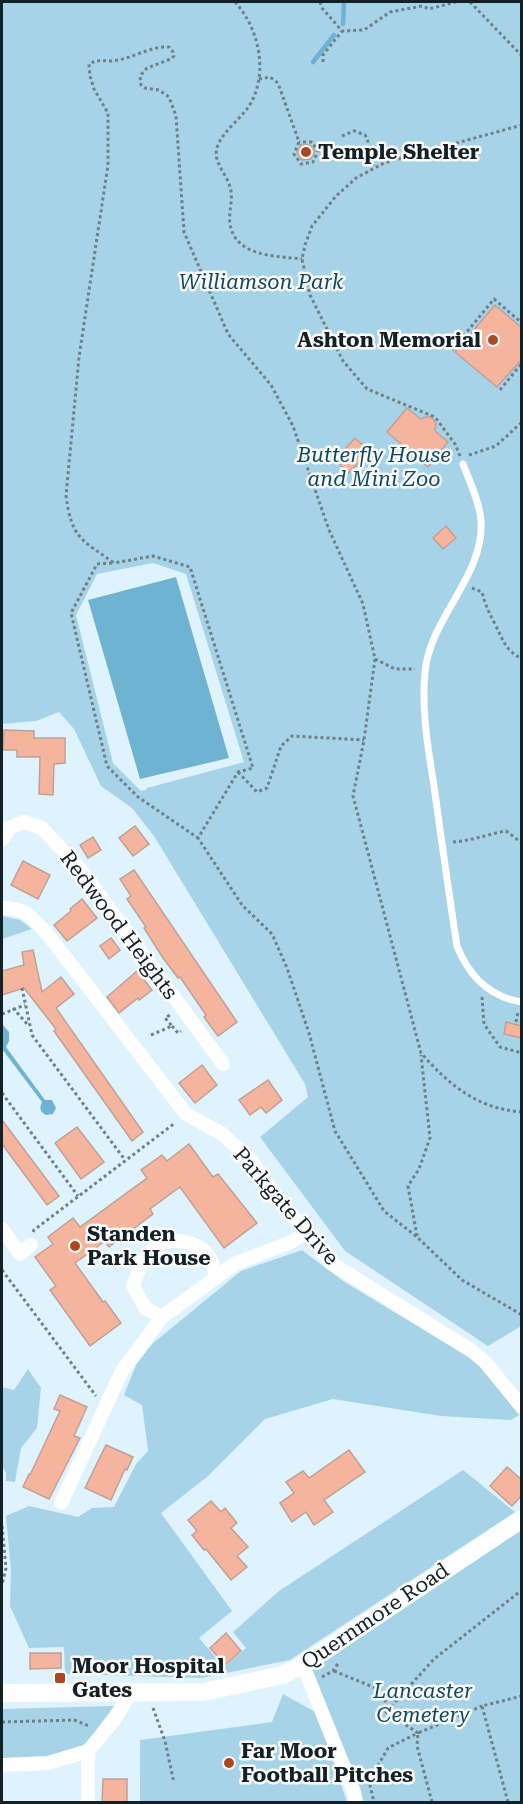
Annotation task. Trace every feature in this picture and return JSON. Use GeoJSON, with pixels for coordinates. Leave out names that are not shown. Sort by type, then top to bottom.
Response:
{"type":"FeatureCollection","features":[{"type":"Feature","properties":{"kind":"street","name":"Redwood Heights"},"geometry":{"type":"LineString","coordinates":[[2,840],[9,828],[24,822],[42,828],[82,871],[223,1064]]}},
{"type":"Feature","properties":{"kind":"street","name":"Parkgate Drive"},"geometry":{"type":"LineString","coordinates":[[2,908],[13,908],[26,912],[49,936],[186,1114],[221,1133],[252,1161],[331,1263],[472,1350],[485,1362],[522,1407]]}},
{"type":"Feature","properties":{"kind":"street"},"geometry":{"type":"LineString","coordinates":[[2,1229],[20,1254],[31,1245]]}},
{"type":"Feature","properties":{"kind":"street"},"geometry":{"type":"LineString","coordinates":[[60,1503],[122,1371],[162,1317],[236,1263],[288,1243],[306,1233]]}},
{"type":"Feature","properties":{"kind":"street"},"geometry":{"type":"LineString","coordinates":[[162,1317],[145,1308],[134,1286],[139,1266],[155,1246],[176,1240],[194,1244],[211,1258],[216,1278]]}},
{"type":"Feature","properties":{"kind":"street","name":"Quernmore Road"},"geometry":{"type":"LineString","coordinates":[[2,1693],[203,1692],[283,1675],[303,1665],[522,1519]]}},
{"type":"Feature","properties":{"kind":"street"},"geometry":{"type":"LineString","coordinates":[[303,1665],[354,1792],[356,1803]]}},
{"type":"Feature","properties":{"kind":"street"},"geometry":{"type":"LineString","coordinates":[[2,1765],[48,1763],[88,1751],[139,1692]]}},
{"type":"Feature","properties":{"kind":"street"},"geometry":{"type":"LineString","coordinates":[[88,1751],[88,1803]]}},
{"type":"Feature","properties":{"kind":"lane"},"geometry":{"type":"LineString","coordinates":[[462,461],[481,518],[481,538],[476,555],[435,634],[425,669],[424,717],[457,946],[465,967],[481,984],[503,999],[522,1002]]}},
{"type":"Feature","properties":{"kind":"path"},"geometry":{"type":"LineString","coordinates":[[235,2],[241,8],[259,46],[259,79],[252,101],[218,144],[216,157],[232,192],[230,224],[234,236],[259,254],[302,259]]}},
{"type":"Feature","properties":{"kind":"path"},"geometry":{"type":"LineString","coordinates":[[320,2],[322,8],[342,31]]}},
{"type":"Feature","properties":{"kind":"path"},"geometry":{"type":"LineString","coordinates":[[323,62],[323,55],[342,31],[364,30],[390,12],[422,4],[429,9],[456,2]]}},
{"type":"Feature","properties":{"kind":"path"},"geometry":{"type":"LineString","coordinates":[[470,2],[522,56]]}},
{"type":"Feature","properties":{"kind":"path"},"geometry":{"type":"LineString","coordinates":[[114,563],[77,537],[69,516],[66,496],[79,357],[108,165],[108,112],[94,89],[89,64],[97,60],[111,61],[159,47],[169,47],[174,56],[147,68],[140,76],[141,85],[145,88],[150,91],[159,90],[169,97],[176,116],[184,232],[228,334],[271,385],[292,426],[329,530],[363,604],[375,659],[364,740],[353,796],[421,1053],[430,1138],[419,1169],[408,1186],[417,1237]]}},
{"type":"Feature","properties":{"kind":"path"},"geometry":{"type":"LineString","coordinates":[[259,79],[270,77],[278,83],[299,142],[294,154],[301,164],[313,162],[318,151],[312,142],[299,142]]}},
{"type":"Feature","properties":{"kind":"path"},"geometry":{"type":"LineString","coordinates":[[522,125],[384,163],[356,178],[336,196],[312,226],[302,259],[310,295],[343,361],[367,389],[435,417],[455,444],[462,461],[496,446],[522,422]]}},
{"type":"Feature","properties":{"kind":"path"},"geometry":{"type":"LineString","coordinates":[[342,136],[354,131],[365,135],[369,141],[369,159],[374,168]]}},
{"type":"Feature","properties":{"kind":"path"},"geometry":{"type":"LineString","coordinates":[[452,350],[494,299],[520,321],[522,315]]}},
{"type":"Feature","properties":{"kind":"path"},"geometry":{"type":"LineString","coordinates":[[500,390],[522,363]]}},
{"type":"Feature","properties":{"kind":"path"},"geometry":{"type":"LineString","coordinates":[[198,838],[238,772],[253,768],[190,567],[153,556],[97,564],[71,613],[107,766],[138,797],[198,838],[242,905],[272,934],[309,1033],[335,1131],[384,1211],[417,1237],[462,1280],[522,1316]]}},
{"type":"Feature","properties":{"kind":"path"},"geometry":{"type":"LineString","coordinates":[[462,584],[482,592],[486,610],[504,645],[512,654],[522,658]]}},
{"type":"Feature","properties":{"kind":"path"},"geometry":{"type":"LineString","coordinates":[[375,659],[395,669],[425,669]]}},
{"type":"Feature","properties":{"kind":"path"},"geometry":{"type":"LineString","coordinates":[[238,772],[257,792],[267,788],[281,746],[292,736],[364,740]]}},
{"type":"Feature","properties":{"kind":"path"},"geometry":{"type":"LineString","coordinates":[[442,843],[467,842],[488,834],[506,831],[522,843]]}},
{"type":"Feature","properties":{"kind":"path"},"geometry":{"type":"LineString","coordinates":[[481,984],[484,1023],[500,1047],[522,1053]]}},
{"type":"Feature","properties":{"kind":"path"},"geometry":{"type":"LineString","coordinates":[[22,988],[32,1035],[125,1160]]}},
{"type":"Feature","properties":{"kind":"path"},"geometry":{"type":"LineString","coordinates":[[2,1014],[25,1005]]}},
{"type":"Feature","properties":{"kind":"path"},"geometry":{"type":"LineString","coordinates":[[13,1008],[29,1026]]}},
{"type":"Feature","properties":{"kind":"path"},"geometry":{"type":"LineString","coordinates":[[170,1014],[165,1018],[177,1033]]}},
{"type":"Feature","properties":{"kind":"path"},"geometry":{"type":"LineString","coordinates":[[151,1035],[172,1026]]}},
{"type":"Feature","properties":{"kind":"path"},"geometry":{"type":"LineString","coordinates":[[421,1053],[442,1077],[470,1097],[507,1111],[522,1112]]}},
{"type":"Feature","properties":{"kind":"path"},"geometry":{"type":"LineString","coordinates":[[2,1093],[78,1196]]}},
{"type":"Feature","properties":{"kind":"path"},"geometry":{"type":"LineString","coordinates":[[31,1245],[34,1230],[186,1114]]}},
{"type":"Feature","properties":{"kind":"path"},"geometry":{"type":"LineString","coordinates":[[2,1270],[104,1408]]}},
{"type":"Feature","properties":{"kind":"path"},"geometry":{"type":"LineString","coordinates":[[2,1526],[6,1568],[2,1585]]}},
{"type":"Feature","properties":{"kind":"path"},"geometry":{"type":"LineString","coordinates":[[387,1712],[434,1659],[522,1590]]}},
{"type":"Feature","properties":{"kind":"path"},"geometry":{"type":"LineString","coordinates":[[333,1671],[378,1689],[385,1700],[387,1712],[418,1733]]}},
{"type":"Feature","properties":{"kind":"path"},"geometry":{"type":"LineString","coordinates":[[139,1692],[165,1742],[174,1783]]}},
{"type":"Feature","properties":{"kind":"path"},"geometry":{"type":"LineString","coordinates":[[374,1803],[369,1781],[388,1748],[482,1706],[522,1696]]}},
{"type":"Feature","properties":{"kind":"path"},"geometry":{"type":"LineString","coordinates":[[482,1706],[507,1803]]}},
{"type":"Feature","properties":{"kind":"path"},"geometry":{"type":"LineString","coordinates":[[2,1722],[74,1720],[86,1727],[114,1720]]}},
{"type":"Feature","properties":{"kind":"path"},"geometry":{"type":"LineString","coordinates":[[418,1733],[417,1746],[432,1803]]}},
{"type":"Feature","properties":{"kind":"green space","name":"Williamson Park"},"geometry":{"type":"Polygon","coordinates":[[[2,2],[521,2],[521,1326],[488,1346],[345,1251],[260,1137],[308,1097],[305,1084],[154,836],[132,808],[101,786],[74,729],[59,712],[36,721],[2,724],[2,2]],[[153,563],[97,574],[76,615],[113,763],[141,791],[244,762],[186,574],[153,563]]]}},
{"type":"Feature","properties":{"kind":"green space"},"geometry":{"type":"Polygon","coordinates":[[[2,916],[20,920],[32,929],[2,939],[2,916]]]}},
{"type":"Feature","properties":{"kind":"green space"},"geometry":{"type":"Polygon","coordinates":[[[302,1250],[343,1281],[478,1363],[519,1415],[511,1420],[441,1416],[333,1399],[265,1419],[208,1476],[161,1513],[232,1611],[199,1638],[224,1667],[246,1648],[233,1632],[279,1591],[463,1470],[515,1512],[290,1660],[201,1678],[65,1674],[64,1647],[29,1648],[10,1606],[11,1570],[6,1516],[29,1506],[78,1517],[92,1508],[114,1507],[136,1464],[148,1451],[142,1405],[124,1395],[136,1365],[152,1344],[241,1271],[302,1250]]]}},
{"type":"Feature","properties":{"kind":"green space"},"geometry":{"type":"Polygon","coordinates":[[[28,1369],[41,1388],[37,1428],[21,1448],[15,1482],[6,1481],[6,1473],[2,1466],[2,1387],[14,1390],[28,1369]]]}},
{"type":"Feature","properties":{"kind":"green space","name":"Lancaster Cemetery"},"geometry":{"type":"Polygon","coordinates":[[[521,1519],[521,1802],[356,1802],[303,1665],[521,1519]]]}},
{"type":"Feature","properties":{"kind":"green space","name":"Far Moor Football Pitches"},"geometry":{"type":"Polygon","coordinates":[[[283,1694],[317,1713],[347,1802],[140,1802],[140,1740],[272,1722],[283,1694]]]}},
{"type":"Feature","properties":{"kind":"green space"},"geometry":{"type":"Polygon","coordinates":[[[114,1706],[84,1746],[47,1757],[2,1759],[2,1709],[114,1706]]]}},
{"type":"Feature","properties":{"kind":"shaded area"},"geometry":{"type":"Polygon","coordinates":[[[176,577],[229,758],[140,779],[88,600],[176,577]]]}},
{"type":"Feature","properties":{"kind":"shaded area"},"geometry":{"type":"Polygon","coordinates":[[[2,1024],[9,1032],[6,1047],[45,1100],[52,1100],[56,1108],[53,1114],[46,1115],[41,1111],[42,1102],[2,1049],[2,1024]]]}},
{"type":"Feature","properties":{"kind":"building","name":"Temple Shelter"},"geometry":{"type":"Polygon","coordinates":[[[301,145],[310,145],[315,151],[311,159],[302,160],[297,153],[301,145]]]}},
{"type":"Feature","properties":{"kind":"building","name":"Ashton Memorial"},"geometry":{"type":"Polygon","coordinates":[[[495,305],[522,328],[522,359],[497,387],[455,352],[495,305]]]}},
{"type":"Feature","properties":{"kind":"building"},"geometry":{"type":"Polygon","coordinates":[[[407,408],[421,419],[429,416],[433,419],[436,424],[435,431],[448,442],[428,467],[387,432],[407,408]]]}},
{"type":"Feature","properties":{"kind":"building"},"geometry":{"type":"Polygon","coordinates":[[[355,438],[369,451],[349,473],[335,460],[355,438]]]}},
{"type":"Feature","properties":{"kind":"building"},"geometry":{"type":"Polygon","coordinates":[[[446,526],[456,538],[443,549],[433,538],[446,526]]]}},
{"type":"Feature","properties":{"kind":"building"},"geometry":{"type":"Polygon","coordinates":[[[4,730],[34,731],[34,738],[65,738],[65,763],[54,764],[53,795],[39,794],[40,757],[17,757],[17,750],[3,750],[4,730]]]}},
{"type":"Feature","properties":{"kind":"building"},"geometry":{"type":"Polygon","coordinates":[[[135,826],[149,844],[133,856],[119,838],[135,826]]]}},
{"type":"Feature","properties":{"kind":"building"},"geometry":{"type":"Polygon","coordinates":[[[93,837],[101,850],[88,858],[80,845],[93,837]]]}},
{"type":"Feature","properties":{"kind":"building"},"geometry":{"type":"Polygon","coordinates":[[[23,861],[50,875],[38,899],[11,885],[23,861]]]}},
{"type":"Feature","properties":{"kind":"building"},"geometry":{"type":"Polygon","coordinates":[[[134,870],[237,1022],[218,1036],[180,977],[178,978],[163,958],[127,899],[131,896],[120,879],[134,870]]]}},
{"type":"Feature","properties":{"kind":"building"},"geometry":{"type":"Polygon","coordinates":[[[82,899],[97,918],[67,941],[54,925],[82,899]]]}},
{"type":"Feature","properties":{"kind":"building"},"geometry":{"type":"Polygon","coordinates":[[[111,938],[120,950],[109,959],[100,946],[111,938]]]}},
{"type":"Feature","properties":{"kind":"building"},"geometry":{"type":"Polygon","coordinates":[[[33,950],[42,992],[61,977],[74,994],[56,1008],[143,1132],[132,1141],[54,1031],[56,1029],[24,988],[2,995],[2,971],[24,965],[22,952],[33,950]]]}},
{"type":"Feature","properties":{"kind":"building"},"geometry":{"type":"Polygon","coordinates":[[[137,971],[152,990],[119,1013],[107,997],[137,971]]]}},
{"type":"Feature","properties":{"kind":"building"},"geometry":{"type":"Polygon","coordinates":[[[506,1022],[522,1026],[522,1038],[504,1034],[506,1022]]]}},
{"type":"Feature","properties":{"kind":"building"},"geometry":{"type":"Polygon","coordinates":[[[202,1065],[217,1085],[195,1103],[179,1083],[202,1065]]]}},
{"type":"Feature","properties":{"kind":"building"},"geometry":{"type":"Polygon","coordinates":[[[268,1080],[282,1100],[266,1113],[261,1107],[250,1115],[239,1100],[268,1080]]]}},
{"type":"Feature","properties":{"kind":"building"},"geometry":{"type":"Polygon","coordinates":[[[2,1120],[59,1196],[47,1205],[2,1144],[2,1120]]]}},
{"type":"Feature","properties":{"kind":"building"},"geometry":{"type":"Polygon","coordinates":[[[77,1127],[104,1162],[81,1179],[55,1143],[77,1127]]]}},
{"type":"Feature","properties":{"kind":"building","name":"Standen Park House"},"geometry":{"type":"Polygon","coordinates":[[[189,1144],[213,1177],[218,1174],[257,1223],[224,1248],[180,1187],[150,1209],[153,1214],[109,1247],[105,1241],[75,1263],[121,1323],[90,1346],[50,1290],[56,1286],[35,1257],[53,1244],[48,1237],[73,1218],[80,1227],[147,1178],[141,1170],[162,1155],[167,1161],[189,1144]]]}},
{"type":"Feature","properties":{"kind":"building"},"geometry":{"type":"Polygon","coordinates":[[[60,1395],[87,1407],[74,1436],[80,1438],[49,1499],[23,1487],[60,1411],[54,1409],[60,1395]]]}},
{"type":"Feature","properties":{"kind":"building"},"geometry":{"type":"Polygon","coordinates":[[[106,1445],[133,1457],[111,1500],[85,1488],[106,1445]]]}},
{"type":"Feature","properties":{"kind":"building"},"geometry":{"type":"Polygon","coordinates":[[[349,1450],[365,1472],[324,1500],[333,1512],[314,1525],[306,1512],[292,1522],[280,1503],[294,1493],[286,1482],[303,1471],[309,1478],[349,1450]]]}},
{"type":"Feature","properties":{"kind":"building"},"geometry":{"type":"Polygon","coordinates":[[[507,1467],[522,1480],[522,1495],[512,1506],[490,1486],[507,1467]]]}},
{"type":"Feature","properties":{"kind":"building"},"geometry":{"type":"Polygon","coordinates":[[[211,1501],[221,1512],[225,1508],[237,1523],[231,1528],[248,1547],[237,1556],[247,1567],[231,1580],[192,1535],[197,1531],[188,1520],[211,1501]]]}},
{"type":"Feature","properties":{"kind":"building"},"geometry":{"type":"Polygon","coordinates":[[[226,1633],[241,1651],[225,1665],[210,1648],[226,1633]]]}},
{"type":"Feature","properties":{"kind":"building"},"geometry":{"type":"Polygon","coordinates":[[[30,1653],[61,1653],[61,1668],[30,1669],[30,1653]]]}},
{"type":"Feature","properties":{"kind":"building"},"geometry":{"type":"Polygon","coordinates":[[[103,1779],[127,1779],[127,1803],[102,1803],[103,1779]]]}},
{"type":"Feature","properties":{"kind":"waterway"},"geometry":{"type":"LineString","coordinates":[[343,24],[344,2]]}},
{"type":"Feature","properties":{"kind":"waterway"},"geometry":{"type":"LineString","coordinates":[[313,62],[334,35]]}},
{"type":"Feature","properties":{"kind":"place","name":"Temple Shelter"},"geometry":{"type":"Point","coordinates":[306,152]}},
{"type":"Feature","properties":{"kind":"place","name":"Ashton Memorial"},"geometry":{"type":"Point","coordinates":[493,340]}},
{"type":"Feature","properties":{"kind":"place","name":"Standen Park House"},"geometry":{"type":"Point","coordinates":[75,1246]}},
{"type":"Feature","properties":{"kind":"place","name":"Moor Hospital Gates"},"geometry":{"type":"Point","coordinates":[60,1678]}},
{"type":"Feature","properties":{"kind":"place","name":"Far Moor Football Pitches"},"geometry":{"type":"Point","coordinates":[229,1763]}},
{"type":"Feature","properties":{"kind":"park label","name":"Butterfly House and Mini Zoo"},"geometry":{"type":"Point","coordinates":[374,467]}}]}
